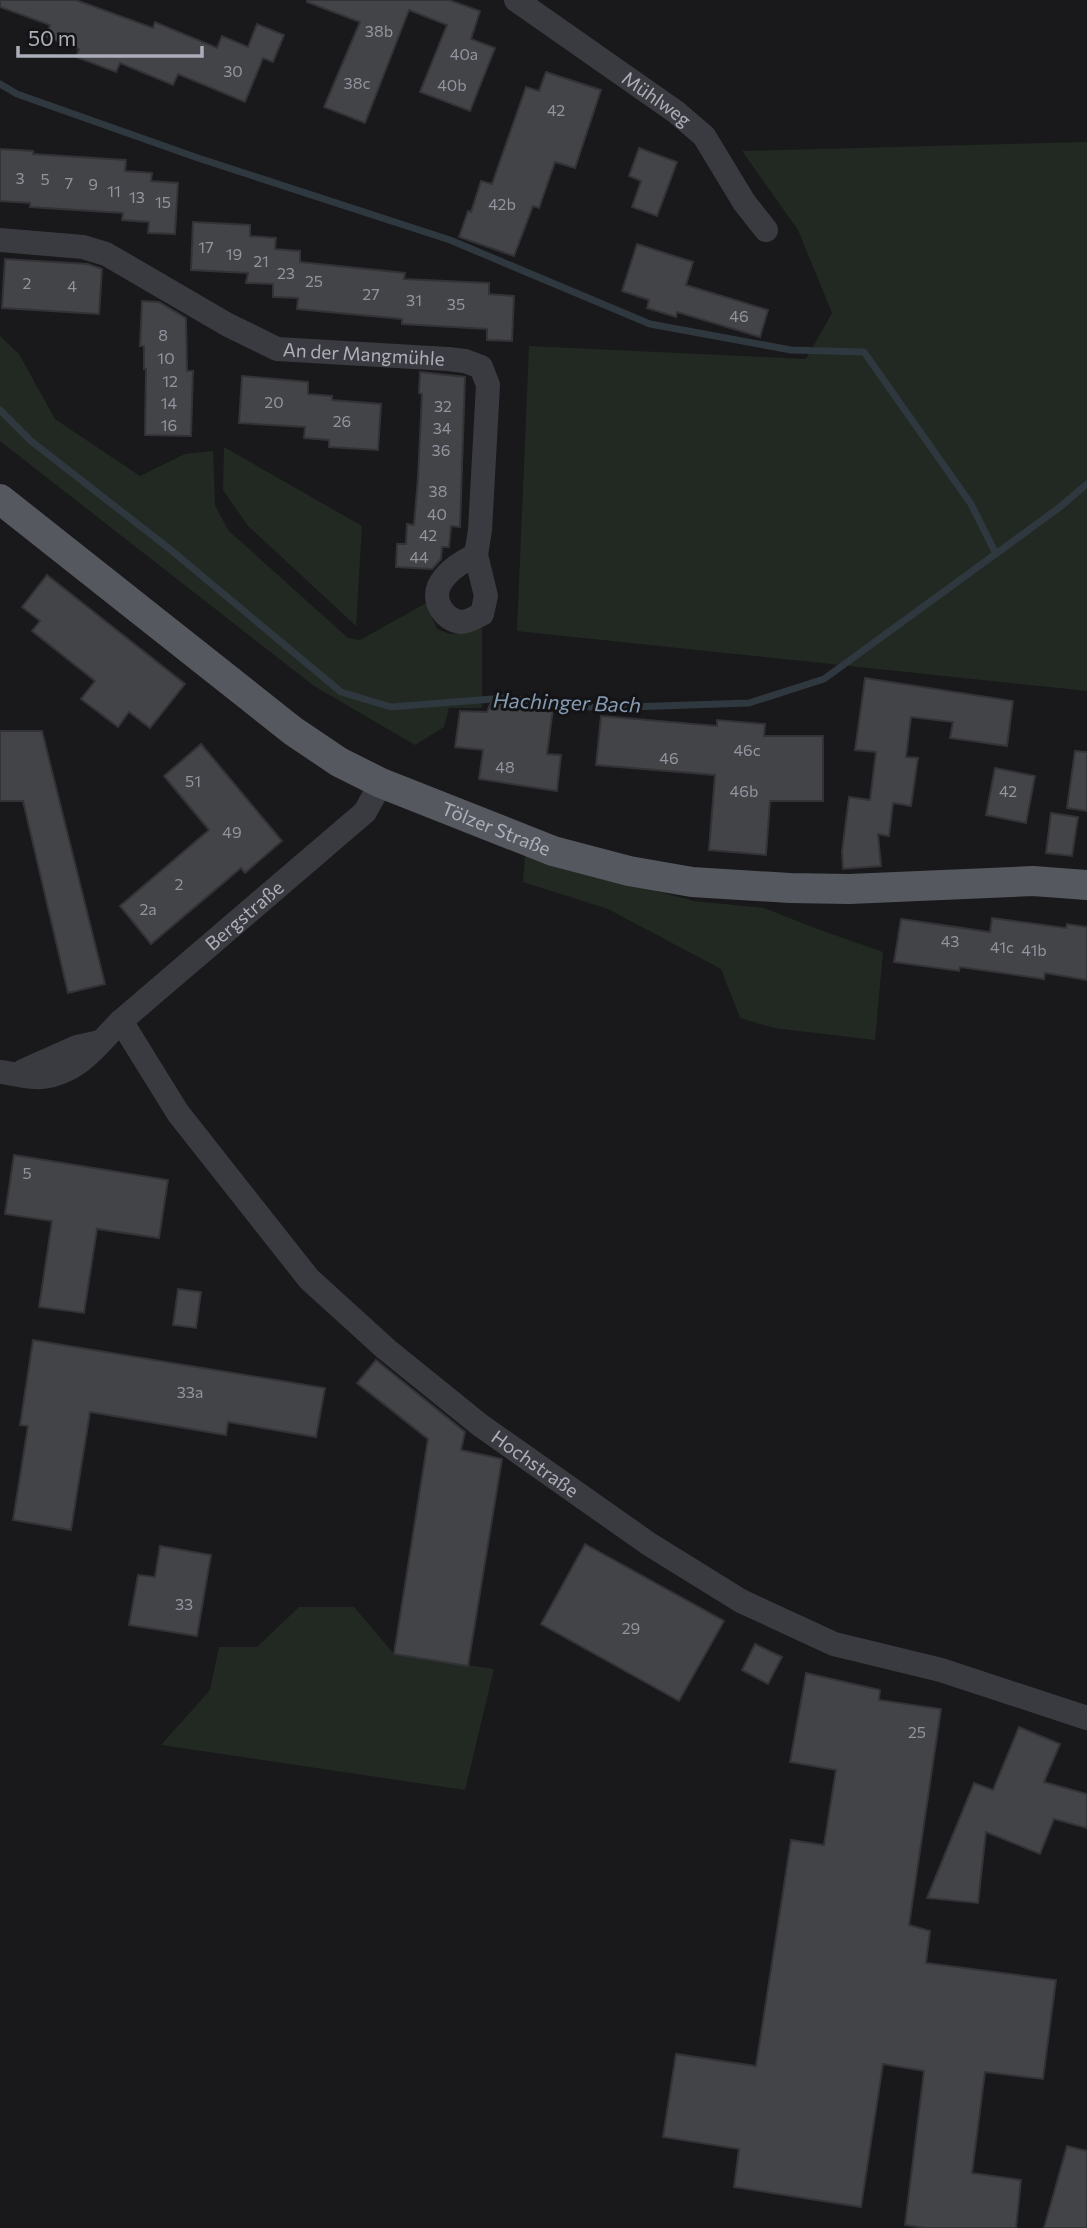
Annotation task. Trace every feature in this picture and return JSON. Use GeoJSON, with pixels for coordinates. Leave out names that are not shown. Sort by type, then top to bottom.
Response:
{"type":"FeatureCollection","features":[{"type":"Feature","properties":{"kind":"main road","name":"Tölzer Straße"},"geometry":{"type":"LineString","coordinates":[[0,499],[293,731],[339,762],[382,783],[553,851],[629,871],[692,882],[849,889],[1034,881],[1087,884]]}},
{"type":"Feature","properties":{"kind":"street","name":"Mühlweg"},"geometry":{"type":"LineString","coordinates":[[516,0],[676,112],[704,136],[744,202],[766,230]]}},
{"type":"Feature","properties":{"kind":"street","name":"An der Mangmühle"},"geometry":{"type":"LineString","coordinates":[[0,240],[83,247],[106,254],[228,325],[277,349],[448,359],[481,367],[488,385],[480,530],[476,555]]}},
{"type":"Feature","properties":{"kind":"street","name":"Bergstraße"},"geometry":{"type":"LineString","coordinates":[[8,1073],[42,1078],[72,1069],[86,1059],[121,1021],[365,812],[382,783]]}},
{"type":"Feature","properties":{"kind":"street","name":"Hochstraße"},"geometry":{"type":"LineString","coordinates":[[121,1021],[178,1114],[309,1279],[386,1349],[480,1425],[649,1544],[741,1601],[834,1644],[942,1670],[1087,1718]]}},
{"type":"Feature","properties":{"kind":"shaded area"},"geometry":{"type":"Polygon","coordinates":[[[1087,142],[1087,691],[517,631],[529,346],[806,359],[832,313],[798,230],[742,151],[1087,142]]]}},
{"type":"Feature","properties":{"kind":"shaded area"},"geometry":{"type":"Polygon","coordinates":[[[0,336],[19,354],[55,419],[140,476],[185,454],[213,451],[215,505],[228,530],[348,638],[360,640],[426,603],[437,629],[450,634],[482,628],[482,708],[449,708],[444,727],[415,745],[314,686],[0,441],[0,336]]]}},
{"type":"Feature","properties":{"kind":"shaded area"},"geometry":{"type":"Polygon","coordinates":[[[224,447],[362,526],[356,626],[248,526],[223,490],[224,447]]]}},
{"type":"Feature","properties":{"kind":"shaded area"},"geometry":{"type":"Polygon","coordinates":[[[525,856],[694,901],[764,908],[883,952],[875,1040],[774,1028],[740,1018],[721,969],[608,909],[523,882],[525,856]]]}},
{"type":"Feature","properties":{"kind":"shaded area"},"geometry":{"type":"Polygon","coordinates":[[[299,1607],[354,1607],[394,1654],[494,1669],[465,1790],[161,1745],[210,1690],[219,1647],[257,1647],[299,1607]]]}},
{"type":"Feature","properties":{"kind":"building"},"geometry":{"type":"Polygon","coordinates":[[[0,0],[76,0],[153,28],[155,22],[217,48],[222,36],[248,47],[257,24],[284,35],[273,62],[263,58],[245,102],[178,74],[173,85],[120,63],[116,72],[76,57],[79,49],[46,37],[50,25],[0,7],[0,0]]]}},
{"type":"Feature","properties":{"kind":"building"},"geometry":{"type":"Polygon","coordinates":[[[307,0],[449,0],[480,11],[471,39],[495,48],[470,111],[420,92],[447,25],[409,10],[365,123],[324,107],[360,22],[307,0]]]}},
{"type":"Feature","properties":{"kind":"building"},"geometry":{"type":"Polygon","coordinates":[[[546,72],[601,90],[575,168],[555,162],[539,208],[533,206],[514,256],[459,237],[481,181],[492,184],[526,87],[539,91],[546,72]]]}},
{"type":"Feature","properties":{"kind":"building"},"geometry":{"type":"Polygon","coordinates":[[[639,148],[677,162],[657,216],[632,207],[641,181],[629,176],[639,148]]]}},
{"type":"Feature","properties":{"kind":"building"},"geometry":{"type":"Polygon","coordinates":[[[0,149],[33,151],[33,154],[126,160],[125,171],[152,173],[151,181],[178,183],[175,234],[148,233],[149,222],[122,220],[123,213],[30,207],[30,203],[0,201],[0,149]]]}},
{"type":"Feature","properties":{"kind":"building"},"geometry":{"type":"Polygon","coordinates":[[[193,222],[250,225],[250,236],[276,238],[275,249],[300,251],[300,262],[405,273],[404,279],[489,283],[489,294],[514,296],[512,341],[487,340],[487,329],[402,324],[402,319],[297,309],[298,298],[273,297],[273,284],[246,283],[248,273],[191,270],[193,222]]]}},
{"type":"Feature","properties":{"kind":"building"},"geometry":{"type":"Polygon","coordinates":[[[637,244],[693,262],[686,285],[768,310],[760,337],[677,312],[676,317],[647,308],[649,300],[622,291],[637,244]]]}},
{"type":"Feature","properties":{"kind":"building"},"geometry":{"type":"Polygon","coordinates":[[[5,259],[88,264],[102,269],[99,314],[2,308],[5,259]]]}},
{"type":"Feature","properties":{"kind":"building"},"geometry":{"type":"Polygon","coordinates":[[[142,301],[159,302],[186,318],[187,371],[193,371],[191,436],[145,435],[146,369],[144,346],[140,346],[142,301]]]}},
{"type":"Feature","properties":{"kind":"building"},"geometry":{"type":"Polygon","coordinates":[[[420,372],[465,377],[460,527],[451,526],[449,547],[442,547],[441,559],[432,569],[396,567],[397,544],[406,544],[407,524],[414,525],[422,394],[419,393],[420,372]]]}},
{"type":"Feature","properties":{"kind":"building"},"geometry":{"type":"Polygon","coordinates":[[[242,376],[308,382],[308,394],[332,396],[332,400],[381,404],[378,450],[329,447],[329,440],[304,438],[305,427],[239,423],[242,376]]]}},
{"type":"Feature","properties":{"kind":"building"},"geometry":{"type":"Polygon","coordinates":[[[47,575],[185,684],[150,728],[129,712],[118,727],[81,699],[95,681],[32,631],[40,621],[22,607],[47,575]]]}},
{"type":"Feature","properties":{"kind":"building"},"geometry":{"type":"Polygon","coordinates":[[[865,678],[1013,701],[1007,746],[950,738],[953,722],[911,717],[906,757],[918,758],[911,806],[893,803],[889,836],[878,834],[881,866],[843,869],[842,851],[849,797],[870,800],[876,752],[855,750],[865,678]]]}},
{"type":"Feature","properties":{"kind":"building"},"geometry":{"type":"Polygon","coordinates":[[[491,702],[553,709],[547,754],[561,755],[557,791],[479,779],[483,750],[455,747],[460,711],[487,712],[491,702]]]}},
{"type":"Feature","properties":{"kind":"building"},"geometry":{"type":"Polygon","coordinates":[[[601,716],[717,726],[717,720],[765,724],[764,736],[823,736],[823,801],[770,801],[766,855],[709,850],[715,775],[596,765],[601,716]]]}},
{"type":"Feature","properties":{"kind":"building"},"geometry":{"type":"Polygon","coordinates":[[[0,731],[42,731],[105,984],[68,993],[23,801],[0,801],[0,731]]]}},
{"type":"Feature","properties":{"kind":"building"},"geometry":{"type":"Polygon","coordinates":[[[201,744],[282,841],[245,873],[241,868],[151,944],[120,906],[209,830],[164,776],[201,744]]]}},
{"type":"Feature","properties":{"kind":"building"},"geometry":{"type":"Polygon","coordinates":[[[1075,751],[1087,752],[1087,811],[1067,808],[1075,751]]]}},
{"type":"Feature","properties":{"kind":"building"},"geometry":{"type":"Polygon","coordinates":[[[995,768],[1035,776],[1026,823],[986,815],[995,768]]]}},
{"type":"Feature","properties":{"kind":"building"},"geometry":{"type":"Polygon","coordinates":[[[1051,813],[1078,817],[1072,856],[1046,853],[1051,813]]]}},
{"type":"Feature","properties":{"kind":"building"},"geometry":{"type":"Polygon","coordinates":[[[992,918],[1066,928],[1067,924],[1087,927],[1087,980],[1045,973],[1044,979],[960,967],[959,971],[894,962],[901,919],[990,932],[992,918]]]}},
{"type":"Feature","properties":{"kind":"building"},"geometry":{"type":"Polygon","coordinates":[[[14,1155],[168,1180],[159,1238],[97,1229],[84,1313],[39,1307],[52,1221],[5,1214],[14,1155]]]}},
{"type":"Feature","properties":{"kind":"building"},"geometry":{"type":"Polygon","coordinates":[[[178,1289],[201,1292],[196,1328],[173,1325],[178,1289]]]}},
{"type":"Feature","properties":{"kind":"building"},"geometry":{"type":"Polygon","coordinates":[[[33,1340],[325,1388],[316,1437],[228,1422],[226,1435],[90,1412],[71,1530],[13,1520],[28,1426],[20,1425],[33,1340]]]}},
{"type":"Feature","properties":{"kind":"building"},"geometry":{"type":"Polygon","coordinates":[[[376,1360],[465,1432],[461,1450],[502,1459],[468,1666],[394,1654],[428,1439],[357,1383],[376,1360]]]}},
{"type":"Feature","properties":{"kind":"building"},"geometry":{"type":"Polygon","coordinates":[[[585,1544],[724,1621],[679,1701],[541,1624],[585,1544]]]}},
{"type":"Feature","properties":{"kind":"building"},"geometry":{"type":"Polygon","coordinates":[[[160,1546],[211,1555],[197,1636],[129,1625],[138,1575],[155,1577],[160,1546]]]}},
{"type":"Feature","properties":{"kind":"building"},"geometry":{"type":"Polygon","coordinates":[[[755,1644],[782,1657],[768,1684],[742,1670],[755,1644]]]}},
{"type":"Feature","properties":{"kind":"building"},"geometry":{"type":"Polygon","coordinates":[[[806,1673],[880,1690],[879,1700],[941,1709],[909,1925],[930,1931],[926,1963],[1056,1980],[1043,2079],[985,2072],[972,2173],[1021,2180],[1016,2228],[925,2228],[905,2225],[924,2071],[883,2064],[861,2207],[734,2187],[739,2149],[663,2137],[676,2054],[756,2066],[791,1840],[824,1845],[836,1770],[790,1762],[806,1673]]]}},
{"type":"Feature","properties":{"kind":"building"},"geometry":{"type":"Polygon","coordinates":[[[1019,1727],[1060,1744],[1044,1782],[1087,1794],[1087,1828],[1054,1819],[1040,1854],[986,1832],[978,1903],[927,1898],[974,1783],[993,1790],[1019,1727]]]}},
{"type":"Feature","properties":{"kind":"building"},"geometry":{"type":"Polygon","coordinates":[[[1067,2146],[1087,2151],[1087,2228],[1044,2228],[1067,2146]]]}},
{"type":"Feature","properties":{"kind":"waterway"},"geometry":{"type":"LineString","coordinates":[[0,84],[17,94],[198,158],[450,240],[650,324],[791,350],[864,352],[971,504],[996,554]]}},
{"type":"Feature","properties":{"kind":"waterway","name":"Hachinger Bach"},"geometry":{"type":"LineString","coordinates":[[0,410],[31,441],[171,550],[341,692],[391,707],[505,698],[600,708],[749,703],[824,679],[1060,507],[1087,484]]}}]}
